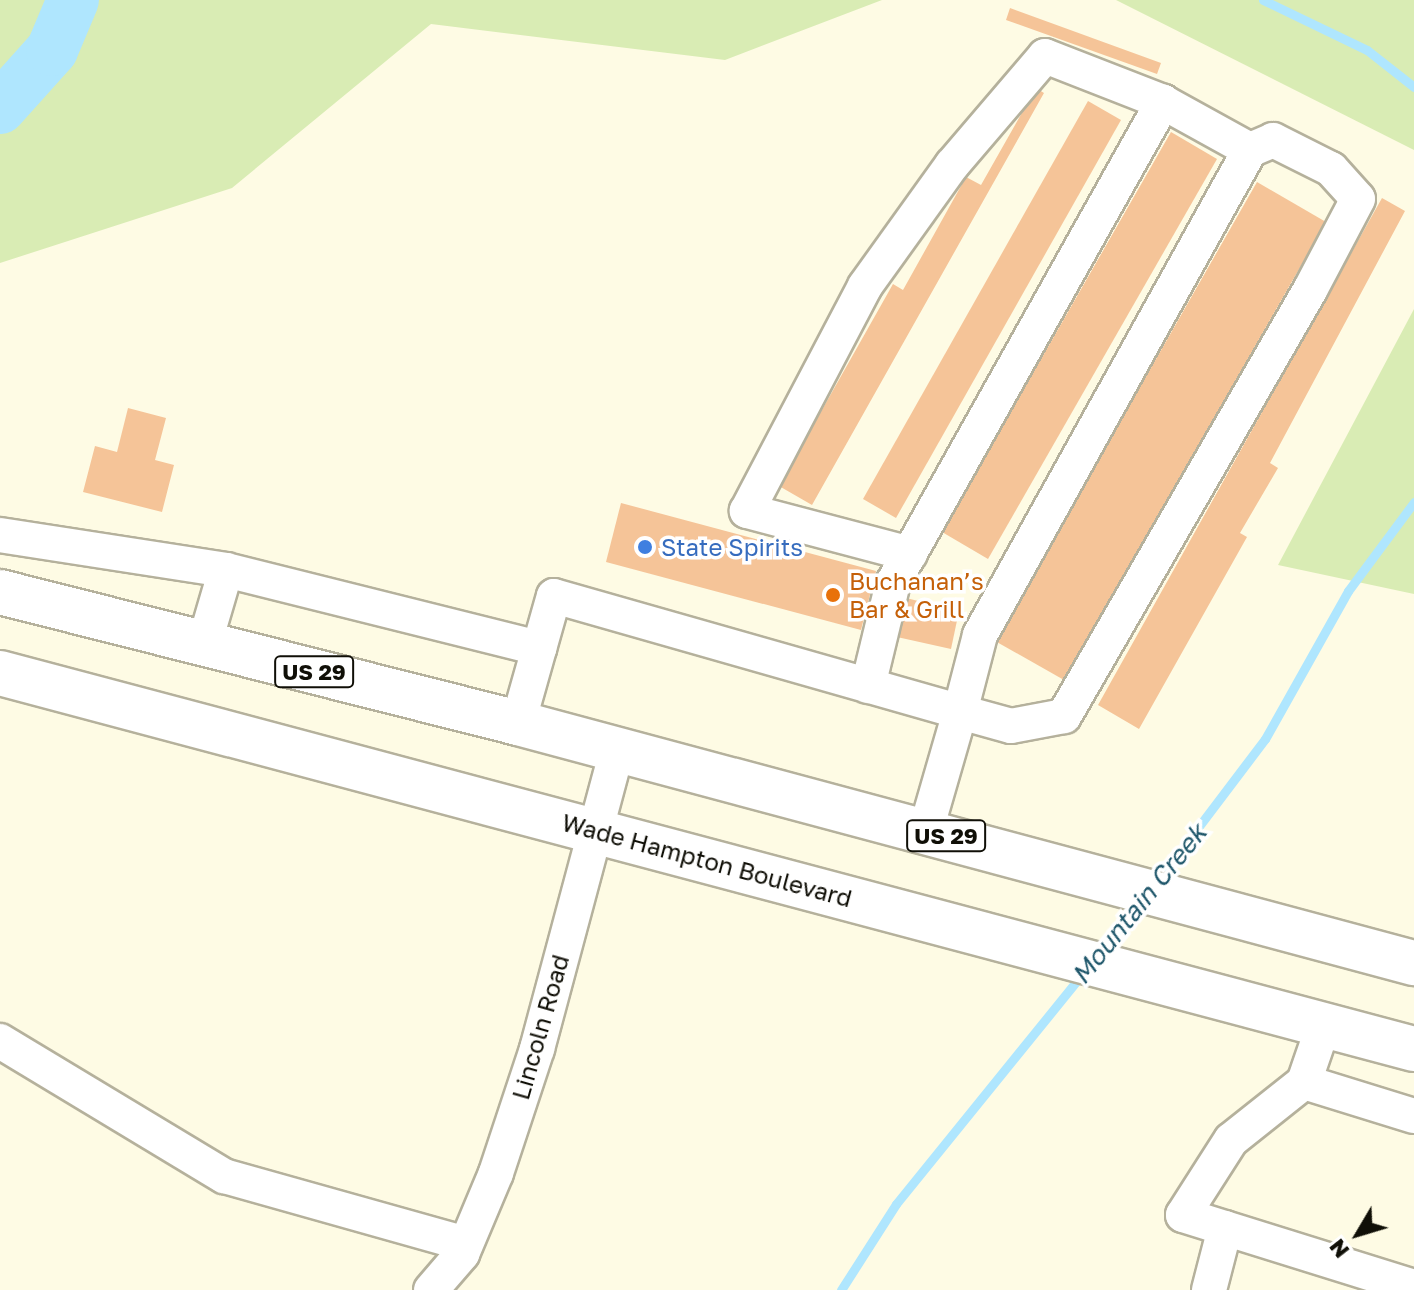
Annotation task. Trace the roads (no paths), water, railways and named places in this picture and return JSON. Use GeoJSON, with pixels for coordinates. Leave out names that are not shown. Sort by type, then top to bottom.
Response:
{"type":"FeatureCollection","features":[{"type":"Feature","properties":{"kind":"main road","name":"US 29"},"geometry":{"type":"LineString","coordinates":[[0,592],[926,830],[1080,875],[1414,963]]}},
{"type":"Feature","properties":{"kind":"main road","name":"Wade Hampton Boulevard"},"geometry":{"type":"LineString","coordinates":[[0,673],[1414,1049]]}},
{"type":"Feature","properties":{"kind":"street"},"geometry":{"type":"LineString","coordinates":[[910,554],[747,511],[865,286],[952,165],[1045,56],[1163,102],[1250,150]]}},
{"type":"Feature","properties":{"kind":"street"},"geometry":{"type":"LineString","coordinates":[[868,686],[893,583],[1163,102]]}},
{"type":"Feature","properties":{"kind":"street"},"geometry":{"type":"LineString","coordinates":[[518,723],[554,596],[868,686],[960,712],[1011,726],[1064,716],[1358,199],[1331,169],[1273,140],[1250,150],[980,635],[960,712],[926,830]]}},
{"type":"Feature","properties":{"kind":"street"},"geometry":{"type":"LineString","coordinates":[[0,535],[226,570],[539,648]]}},
{"type":"Feature","properties":{"kind":"street"},"geometry":{"type":"LineString","coordinates":[[204,645],[226,570]]}},
{"type":"Feature","properties":{"kind":"street","name":"Lincoln Road"},"geometry":{"type":"LineString","coordinates":[[431,1290],[466,1244],[496,1173],[537,1049],[593,829],[617,750]]}},
{"type":"Feature","properties":{"kind":"street"},"geometry":{"type":"LineString","coordinates":[[1324,1024],[1304,1082],[1231,1140],[1183,1215],[1414,1287]]}},
{"type":"Feature","properties":{"kind":"street"},"geometry":{"type":"LineString","coordinates":[[0,1041],[224,1176],[466,1244]]}},
{"type":"Feature","properties":{"kind":"street"},"geometry":{"type":"LineString","coordinates":[[1304,1082],[1414,1116]]}},
{"type":"Feature","properties":{"kind":"street"},"geometry":{"type":"LineString","coordinates":[[1209,1290],[1225,1228]]}},
{"type":"Feature","properties":{"kind":"waterway"},"geometry":{"type":"LineString","coordinates":[[0,108],[52,50],[73,0]]}},
{"type":"Feature","properties":{"kind":"waterway","name":"Mountain Creek"},"geometry":{"type":"LineString","coordinates":[[1263,0],[1367,50],[1414,87]]}},
{"type":"Feature","properties":{"kind":"waterway","name":"Mountain Creek"},"geometry":{"type":"LineString","coordinates":[[1156,883],[1265,739],[1348,591],[1414,502]]}},
{"type":"Feature","properties":{"kind":"waterway","name":"Mountain Creek"},"geometry":{"type":"LineString","coordinates":[[1101,951],[1139,904]]}},
{"type":"Feature","properties":{"kind":"waterway","name":"Mountain Creek"},"geometry":{"type":"LineString","coordinates":[[841,1290],[896,1204],[1084,972]]}},
{"type":"Feature","properties":{"kind":"place","name":"State Spirits"},"geometry":{"type":"Point","coordinates":[645,547]}},
{"type":"Feature","properties":{"kind":"place","name":"Buchanan’s Bar & Grill"},"geometry":{"type":"Point","coordinates":[833,595]}}]}
